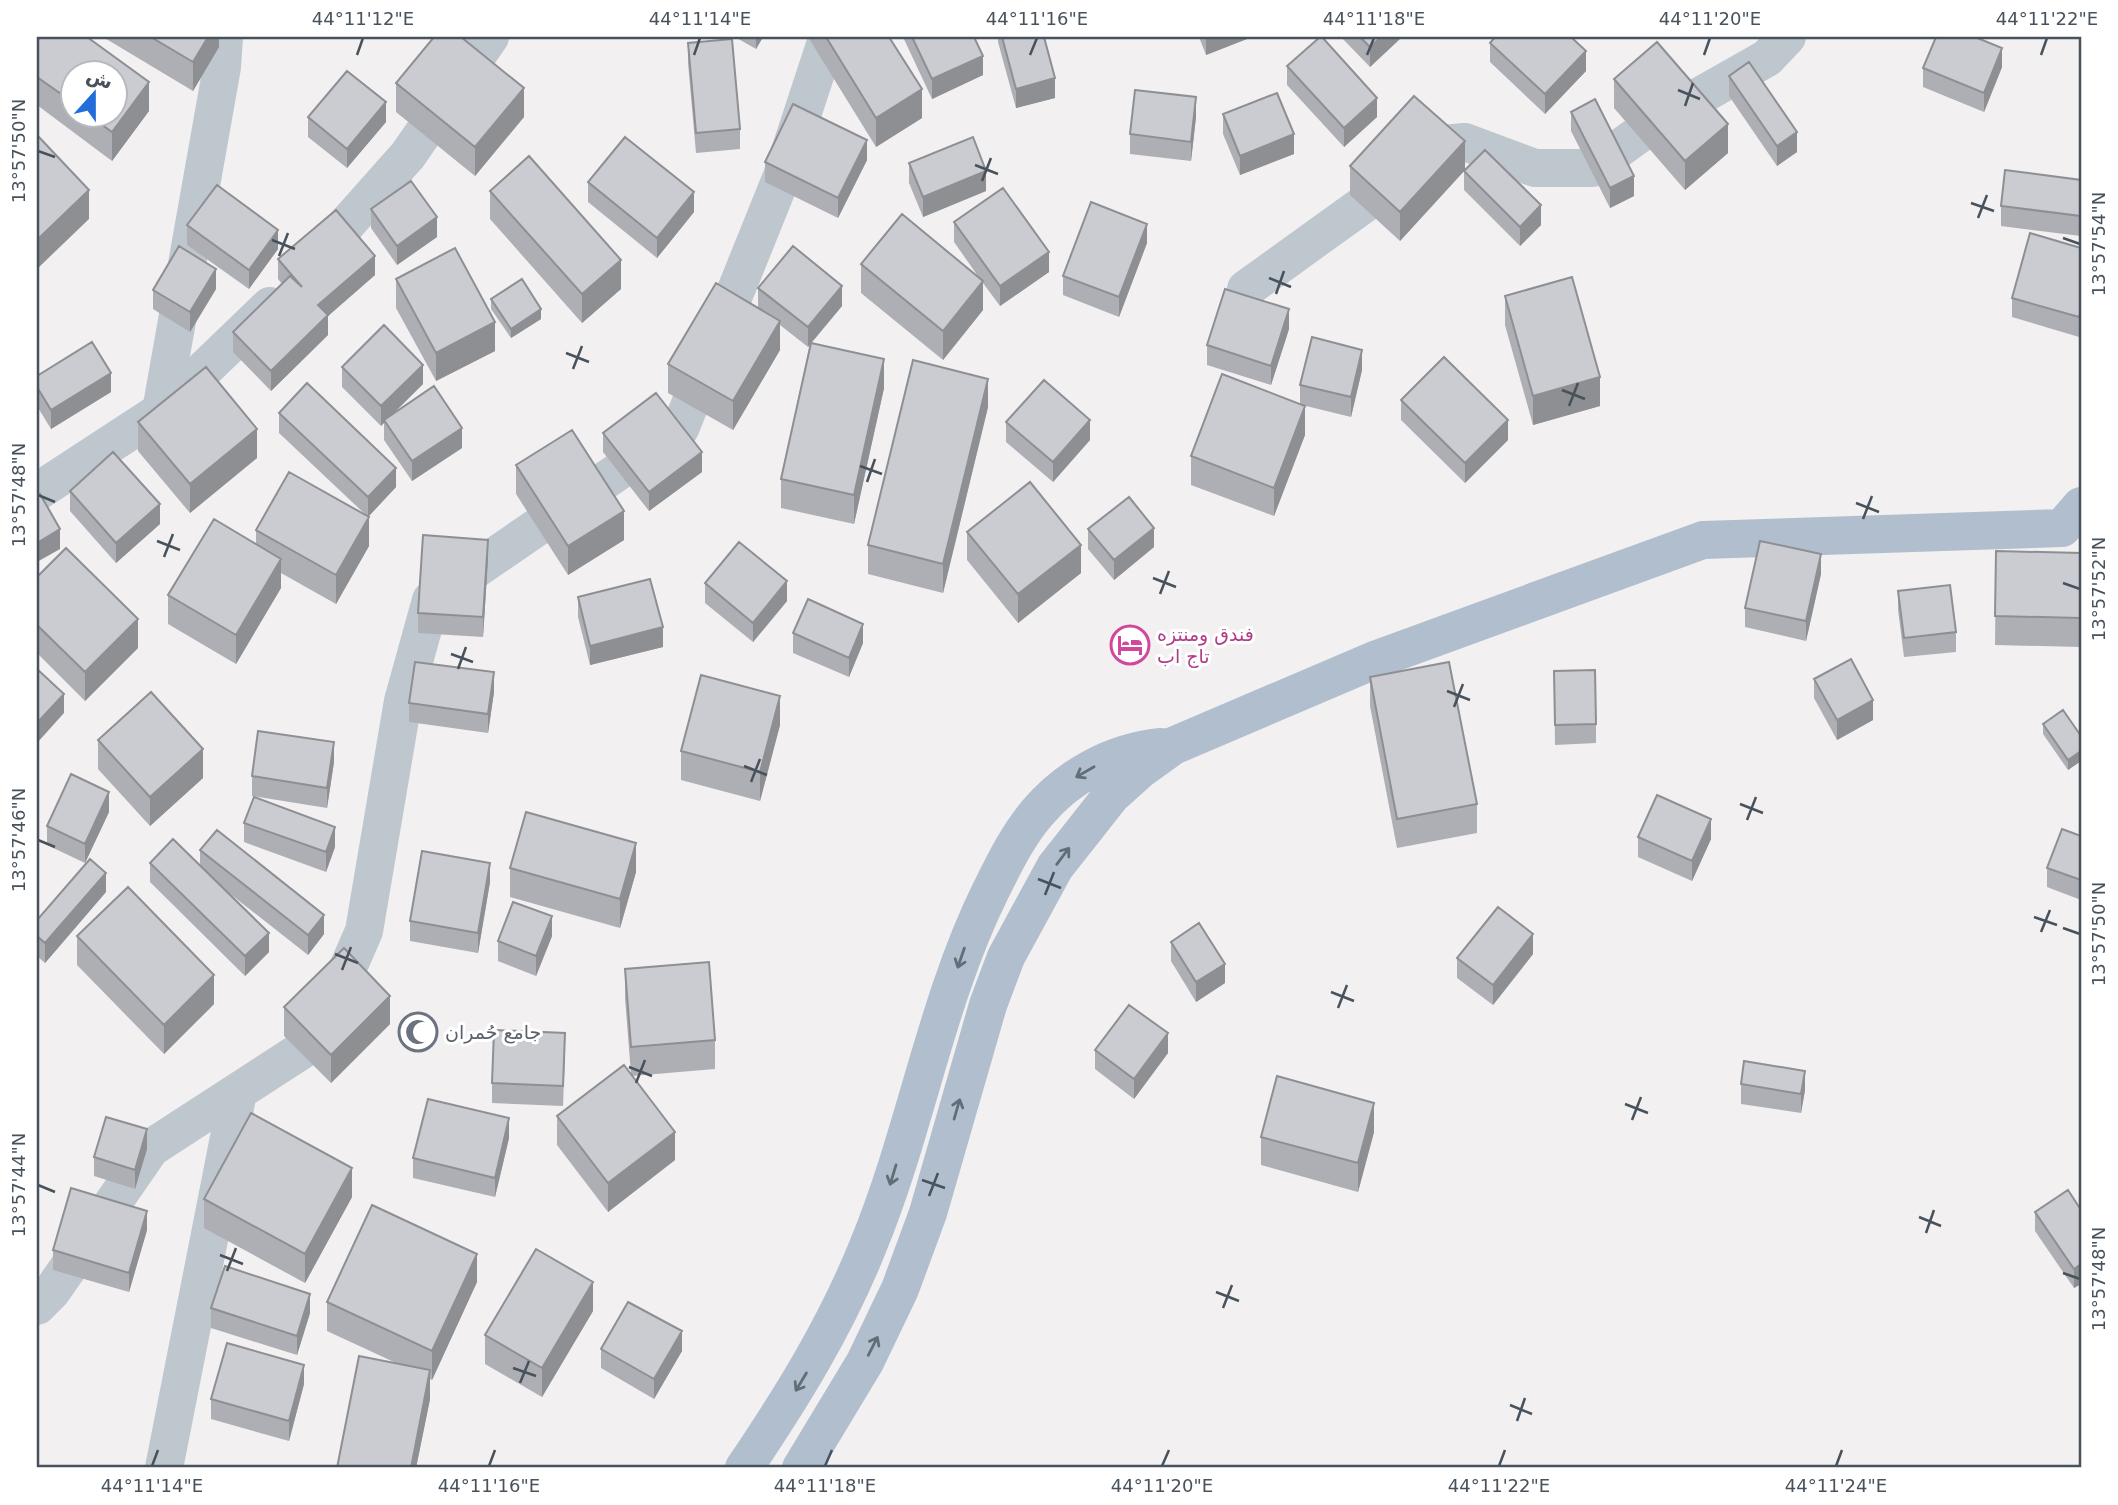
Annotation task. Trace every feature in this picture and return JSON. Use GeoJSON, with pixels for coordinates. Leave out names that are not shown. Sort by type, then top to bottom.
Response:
{"type":"FeatureCollection","features":[{"type":"Feature","properties":{"kind":"main road"},"geometry":{"type":"LineString","coordinates":[[744,1468],[798,1387],[848,1293],[887,1194],[963,950],[1000,872],[1036,814],[1075,778],[1122,755],[1173,746],[1377,659],[1703,540],[2062,528],[2081,506]]}},
{"type":"Feature","properties":{"kind":"main road"},"geometry":{"type":"LineString","coordinates":[[801,1468],[865,1362],[900,1289],[928,1213],[988,1005],[1006,957],[1028,911],[1055,867],[1111,796],[1173,746]]}},
{"type":"Feature","properties":{"kind":"street"},"geometry":{"type":"LineString","coordinates":[[161,411],[222,67],[224,37]]}},
{"type":"Feature","properties":{"kind":"street"},"geometry":{"type":"LineString","coordinates":[[37,492],[161,411],[291,286],[399,165],[491,37]]}},
{"type":"Feature","properties":{"kind":"street"},"geometry":{"type":"LineString","coordinates":[[37,1306],[52,1291],[151,1147],[316,1041],[364,931],[404,701],[431,600],[680,429],[782,176],[826,42],[831,37]]}},
{"type":"Feature","properties":{"kind":"street"},"geometry":{"type":"LineString","coordinates":[[1246,289],[1396,181],[1429,145],[1465,142],[1535,167],[1592,168],[1664,117],[1767,58],[1787,37]]}},
{"type":"Feature","properties":{"kind":"street"},"geometry":{"type":"LineString","coordinates":[[164,1468],[238,1092]]}},
{"type":"Feature","properties":{"kind":"building"},"geometry":{"type":"Polygon","coordinates":[[[40,37],[87,37],[119,60],[60,60],[60,93],[37,77],[37,41],[40,37]]]}},
{"type":"Feature","properties":{"kind":"building"},"geometry":{"type":"Polygon","coordinates":[[[151,37],[208,37],[193,62],[151,37]]]}},
{"type":"Feature","properties":{"kind":"building"},"geometry":{"type":"Polygon","coordinates":[[[434,37],[461,37],[524,88],[475,147],[396,83],[434,37]]]}},
{"type":"Feature","properties":{"kind":"building"},"geometry":{"type":"Polygon","coordinates":[[[826,37],[889,37],[922,89],[876,118],[826,37]]]}},
{"type":"Feature","properties":{"kind":"building"},"geometry":{"type":"Polygon","coordinates":[[[912,37],[974,37],[983,56],[932,79],[912,37]]]}},
{"type":"Feature","properties":{"kind":"building"},"geometry":{"type":"Polygon","coordinates":[[[1002,37],[1044,37],[1055,78],[1016,89],[1002,37]]]}},
{"type":"Feature","properties":{"kind":"building"},"geometry":{"type":"Polygon","coordinates":[[[1320,37],[1377,98],[1344,128],[1287,66],[1320,37]]]}},
{"type":"Feature","properties":{"kind":"building"},"geometry":{"type":"Polygon","coordinates":[[[1360,37],[1381,37],[1370,47],[1360,37]]]}},
{"type":"Feature","properties":{"kind":"building"},"geometry":{"type":"Polygon","coordinates":[[[1495,37],[1571,37],[1586,51],[1545,94],[1490,43],[1495,37]]]}},
{"type":"Feature","properties":{"kind":"building"},"geometry":{"type":"Polygon","coordinates":[[[1936,37],[1975,37],[2002,48],[1984,93],[1923,68],[1936,37]]]}},
{"type":"Feature","properties":{"kind":"building"},"geometry":{"type":"Polygon","coordinates":[[[732,39],[740,129],[696,133],[688,43],[732,39]]]}},
{"type":"Feature","properties":{"kind":"building"},"geometry":{"type":"Polygon","coordinates":[[[1657,42],[1728,124],[1685,161],[1614,79],[1657,42]]]}},
{"type":"Feature","properties":{"kind":"building"},"geometry":{"type":"Polygon","coordinates":[[[1749,62],[1797,132],[1777,146],[1729,76],[1749,62]]]}},
{"type":"Feature","properties":{"kind":"building"},"geometry":{"type":"Polygon","coordinates":[[[130,68],[149,82],[130,108],[130,68]]]}},
{"type":"Feature","properties":{"kind":"building"},"geometry":{"type":"Polygon","coordinates":[[[347,71],[386,102],[347,149],[308,117],[347,71]]]}},
{"type":"Feature","properties":{"kind":"building"},"geometry":{"type":"Polygon","coordinates":[[[1135,90],[1196,97],[1191,142],[1130,134],[1135,90]]]}},
{"type":"Feature","properties":{"kind":"building"},"geometry":{"type":"Polygon","coordinates":[[[1277,93],[1294,134],[1240,156],[1223,114],[1277,93]]]}},
{"type":"Feature","properties":{"kind":"building"},"geometry":{"type":"Polygon","coordinates":[[[1414,96],[1465,141],[1400,212],[1350,166],[1414,96]]]}},
{"type":"Feature","properties":{"kind":"building"},"geometry":{"type":"Polygon","coordinates":[[[1595,99],[1634,176],[1610,188],[1571,112],[1595,99]]]}},
{"type":"Feature","properties":{"kind":"building"},"geometry":{"type":"Polygon","coordinates":[[[793,104],[867,140],[838,198],[765,162],[793,104]]]}},
{"type":"Feature","properties":{"kind":"building"},"geometry":{"type":"Polygon","coordinates":[[[37,135],[89,190],[37,240],[37,135]]]}},
{"type":"Feature","properties":{"kind":"building"},"geometry":{"type":"Polygon","coordinates":[[[625,137],[694,192],[657,238],[588,182],[625,137]]]}},
{"type":"Feature","properties":{"kind":"building"},"geometry":{"type":"Polygon","coordinates":[[[973,137],[986,171],[923,197],[909,163],[973,137]]]}},
{"type":"Feature","properties":{"kind":"building"},"geometry":{"type":"Polygon","coordinates":[[[1485,150],[1541,205],[1520,227],[1464,171],[1485,150]]]}},
{"type":"Feature","properties":{"kind":"building"},"geometry":{"type":"Polygon","coordinates":[[[529,156],[621,260],[582,294],[490,191],[529,156]]]}},
{"type":"Feature","properties":{"kind":"building"},"geometry":{"type":"Polygon","coordinates":[[[2005,170],[2081,180],[2081,216],[2001,206],[2005,170]]]}},
{"type":"Feature","properties":{"kind":"building"},"geometry":{"type":"Polygon","coordinates":[[[411,181],[437,217],[397,246],[371,209],[411,181]]]}},
{"type":"Feature","properties":{"kind":"building"},"geometry":{"type":"Polygon","coordinates":[[[217,185],[278,230],[249,270],[187,225],[217,185]]]}},
{"type":"Feature","properties":{"kind":"building"},"geometry":{"type":"Polygon","coordinates":[[[1003,188],[1049,252],[1000,286],[954,222],[1003,188]]]}},
{"type":"Feature","properties":{"kind":"building"},"geometry":{"type":"Polygon","coordinates":[[[1091,202],[1147,224],[1119,297],[1063,276],[1091,202]]]}},
{"type":"Feature","properties":{"kind":"building"},"geometry":{"type":"Polygon","coordinates":[[[336,210],[375,256],[318,305],[328,315],[271,371],[233,332],[290,276],[302,287],[278,259],[336,210]]]}},
{"type":"Feature","properties":{"kind":"building"},"geometry":{"type":"Polygon","coordinates":[[[902,214],[983,281],[943,331],[861,264],[902,214]]]}},
{"type":"Feature","properties":{"kind":"building"},"geometry":{"type":"Polygon","coordinates":[[[2030,233],[2081,248],[2079,317],[2012,298],[2030,233]]]}},
{"type":"Feature","properties":{"kind":"building"},"geometry":{"type":"Polygon","coordinates":[[[179,246],[216,269],[190,312],[153,290],[179,246]]]}},
{"type":"Feature","properties":{"kind":"building"},"geometry":{"type":"Polygon","coordinates":[[[793,246],[842,286],[808,327],[758,288],[793,246]]]}},
{"type":"Feature","properties":{"kind":"building"},"geometry":{"type":"Polygon","coordinates":[[[455,248],[495,322],[436,353],[396,279],[455,248]]]}},
{"type":"Feature","properties":{"kind":"building"},"geometry":{"type":"Polygon","coordinates":[[[1572,277],[1600,377],[1533,396],[1505,296],[1572,277]]]}},
{"type":"Feature","properties":{"kind":"building"},"geometry":{"type":"Polygon","coordinates":[[[522,279],[541,309],[511,329],[491,299],[522,279]]]}},
{"type":"Feature","properties":{"kind":"building"},"geometry":{"type":"Polygon","coordinates":[[[716,283],[780,321],[733,401],[668,364],[716,283]]]}},
{"type":"Feature","properties":{"kind":"building"},"geometry":{"type":"Polygon","coordinates":[[[1225,289],[1289,309],[1271,366],[1207,345],[1225,289]]]}},
{"type":"Feature","properties":{"kind":"building"},"geometry":{"type":"Polygon","coordinates":[[[384,325],[423,365],[381,406],[342,367],[384,325]]]}},
{"type":"Feature","properties":{"kind":"building"},"geometry":{"type":"Polygon","coordinates":[[[1312,337],[1362,350],[1351,397],[1300,385],[1312,337]]]}},
{"type":"Feature","properties":{"kind":"building"},"geometry":{"type":"Polygon","coordinates":[[[92,342],[111,373],[51,410],[37,387],[37,376],[92,342]]]}},
{"type":"Feature","properties":{"kind":"building"},"geometry":{"type":"Polygon","coordinates":[[[811,343],[884,359],[854,495],[781,479],[811,343]]]}},
{"type":"Feature","properties":{"kind":"building"},"geometry":{"type":"Polygon","coordinates":[[[1444,357],[1508,420],[1465,463],[1401,400],[1444,357]]]}},
{"type":"Feature","properties":{"kind":"building"},"geometry":{"type":"Polygon","coordinates":[[[913,360],[988,379],[943,564],[868,545],[913,360]]]}},
{"type":"Feature","properties":{"kind":"building"},"geometry":{"type":"Polygon","coordinates":[[[206,367],[257,429],[190,484],[138,422],[206,367]]]}},
{"type":"Feature","properties":{"kind":"building"},"geometry":{"type":"Polygon","coordinates":[[[1222,374],[1305,406],[1274,488],[1191,456],[1222,374]]]}},
{"type":"Feature","properties":{"kind":"building"},"geometry":{"type":"Polygon","coordinates":[[[1044,380],[1090,420],[1053,462],[1006,422],[1044,380]]]}},
{"type":"Feature","properties":{"kind":"building"},"geometry":{"type":"Polygon","coordinates":[[[307,383],[396,468],[368,497],[279,413],[307,383]]]}},
{"type":"Feature","properties":{"kind":"building"},"geometry":{"type":"Polygon","coordinates":[[[434,386],[462,428],[412,461],[384,420],[434,386]]]}},
{"type":"Feature","properties":{"kind":"building"},"geometry":{"type":"Polygon","coordinates":[[[656,393],[702,452],[649,492],[603,433],[656,393]]]}},
{"type":"Feature","properties":{"kind":"building"},"geometry":{"type":"Polygon","coordinates":[[[572,430],[624,511],[568,546],[516,465],[572,430]]]}},
{"type":"Feature","properties":{"kind":"building"},"geometry":{"type":"Polygon","coordinates":[[[113,452],[160,504],[116,543],[70,491],[113,452]]]}},
{"type":"Feature","properties":{"kind":"building"},"geometry":{"type":"Polygon","coordinates":[[[289,472],[369,517],[336,575],[256,530],[289,472]]]}},
{"type":"Feature","properties":{"kind":"building"},"geometry":{"type":"Polygon","coordinates":[[[1030,482],[1081,545],[1018,594],[967,532],[1030,482]]]}},
{"type":"Feature","properties":{"kind":"building"},"geometry":{"type":"Polygon","coordinates":[[[40,494],[60,529],[37,543],[37,496],[40,494]]]}},
{"type":"Feature","properties":{"kind":"building"},"geometry":{"type":"Polygon","coordinates":[[[1129,497],[1154,528],[1114,560],[1088,529],[1129,497]]]}},
{"type":"Feature","properties":{"kind":"building"},"geometry":{"type":"Polygon","coordinates":[[[214,519],[281,559],[236,635],[168,595],[214,519]]]}},
{"type":"Feature","properties":{"kind":"building"},"geometry":{"type":"Polygon","coordinates":[[[423,535],[488,540],[483,617],[418,613],[423,535]]]}},
{"type":"Feature","properties":{"kind":"building"},"geometry":{"type":"Polygon","coordinates":[[[1760,541],[1821,554],[1806,621],[1745,608],[1760,541]]]}},
{"type":"Feature","properties":{"kind":"building"},"geometry":{"type":"Polygon","coordinates":[[[739,542],[787,581],[753,623],[705,583],[739,542]]]}},
{"type":"Feature","properties":{"kind":"building"},"geometry":{"type":"Polygon","coordinates":[[[66,548],[138,619],[85,672],[37,625],[37,577],[66,548]]]}},
{"type":"Feature","properties":{"kind":"building"},"geometry":{"type":"Polygon","coordinates":[[[1996,551],[2081,553],[2080,618],[1995,616],[1996,551]]]}},
{"type":"Feature","properties":{"kind":"building"},"geometry":{"type":"Polygon","coordinates":[[[650,579],[663,627],[590,646],[578,597],[650,579]]]}},
{"type":"Feature","properties":{"kind":"building"},"geometry":{"type":"Polygon","coordinates":[[[1950,585],[1956,632],[1904,638],[1898,591],[1950,585]]]}},
{"type":"Feature","properties":{"kind":"building"},"geometry":{"type":"Polygon","coordinates":[[[808,599],[863,624],[849,658],[793,633],[808,599]]]}},
{"type":"Feature","properties":{"kind":"building"},"geometry":{"type":"Polygon","coordinates":[[[1851,659],[1873,700],[1837,720],[1814,679],[1851,659]]]}},
{"type":"Feature","properties":{"kind":"building"},"geometry":{"type":"Polygon","coordinates":[[[415,662],[494,672],[488,714],[409,703],[415,662]]]}},
{"type":"Feature","properties":{"kind":"building"},"geometry":{"type":"Polygon","coordinates":[[[1449,662],[1477,804],[1397,819],[1370,677],[1449,662]]]}},
{"type":"Feature","properties":{"kind":"building"},"geometry":{"type":"Polygon","coordinates":[[[37,669],[64,694],[37,723],[37,669]]]}},
{"type":"Feature","properties":{"kind":"building"},"geometry":{"type":"Polygon","coordinates":[[[1595,670],[1596,724],[1555,725],[1554,671],[1595,670]]]}},
{"type":"Feature","properties":{"kind":"building"},"geometry":{"type":"Polygon","coordinates":[[[701,675],[780,696],[760,772],[681,751],[701,675]]]}},
{"type":"Feature","properties":{"kind":"building"},"geometry":{"type":"Polygon","coordinates":[[[151,692],[203,749],[150,797],[98,740],[151,692]]]}},
{"type":"Feature","properties":{"kind":"building"},"geometry":{"type":"Polygon","coordinates":[[[2063,710],[2081,736],[2081,751],[2068,760],[2043,724],[2063,710]]]}},
{"type":"Feature","properties":{"kind":"building"},"geometry":{"type":"Polygon","coordinates":[[[258,731],[334,742],[327,788],[252,776],[258,731]]]}},
{"type":"Feature","properties":{"kind":"building"},"geometry":{"type":"Polygon","coordinates":[[[71,774],[109,792],[85,844],[47,826],[71,774]]]}},
{"type":"Feature","properties":{"kind":"building"},"geometry":{"type":"Polygon","coordinates":[[[1657,795],[1711,819],[1692,861],[1638,837],[1657,795]]]}},
{"type":"Feature","properties":{"kind":"building"},"geometry":{"type":"Polygon","coordinates":[[[254,797],[335,827],[326,852],[244,823],[254,797]]]}},
{"type":"Feature","properties":{"kind":"building"},"geometry":{"type":"Polygon","coordinates":[[[526,812],[636,843],[620,899],[510,868],[526,812]]]}},
{"type":"Feature","properties":{"kind":"building"},"geometry":{"type":"Polygon","coordinates":[[[2062,829],[2081,836],[2081,880],[2047,868],[2062,829]]]}},
{"type":"Feature","properties":{"kind":"building"},"geometry":{"type":"Polygon","coordinates":[[[217,830],[324,915],[308,935],[200,850],[217,830]]]}},
{"type":"Feature","properties":{"kind":"building"},"geometry":{"type":"Polygon","coordinates":[[[173,839],[269,933],[245,956],[150,863],[173,839]]]}},
{"type":"Feature","properties":{"kind":"building"},"geometry":{"type":"Polygon","coordinates":[[[422,851],[490,863],[478,933],[410,921],[422,851]]]}},
{"type":"Feature","properties":{"kind":"building"},"geometry":{"type":"Polygon","coordinates":[[[90,859],[106,873],[45,943],[37,936],[37,920],[90,859]]]}},
{"type":"Feature","properties":{"kind":"building"},"geometry":{"type":"Polygon","coordinates":[[[128,887],[214,975],[164,1025],[77,936],[128,887]]]}},
{"type":"Feature","properties":{"kind":"building"},"geometry":{"type":"Polygon","coordinates":[[[513,902],[552,916],[536,956],[498,941],[513,902]]]}},
{"type":"Feature","properties":{"kind":"building"},"geometry":{"type":"Polygon","coordinates":[[[1498,907],[1533,934],[1493,985],[1457,958],[1498,907]]]}},
{"type":"Feature","properties":{"kind":"building"},"geometry":{"type":"Polygon","coordinates":[[[1199,923],[1225,964],[1196,982],[1171,942],[1199,923]]]}},
{"type":"Feature","properties":{"kind":"building"},"geometry":{"type":"Polygon","coordinates":[[[344,948],[390,996],[331,1055],[284,1007],[344,948]]]}},
{"type":"Feature","properties":{"kind":"building"},"geometry":{"type":"Polygon","coordinates":[[[709,962],[715,1040],[631,1047],[625,969],[709,962]]]}},
{"type":"Feature","properties":{"kind":"building"},"geometry":{"type":"Polygon","coordinates":[[[1129,1005],[1168,1033],[1134,1079],[1095,1050],[1129,1005]]]}},
{"type":"Feature","properties":{"kind":"building"},"geometry":{"type":"Polygon","coordinates":[[[494,1030],[565,1033],[563,1086],[492,1083],[494,1030]]]}},
{"type":"Feature","properties":{"kind":"building"},"geometry":{"type":"Polygon","coordinates":[[[1744,1061],[1805,1071],[1801,1094],[1741,1084],[1744,1061]]]}},
{"type":"Feature","properties":{"kind":"building"},"geometry":{"type":"Polygon","coordinates":[[[624,1065],[675,1132],[608,1183],[557,1116],[624,1065]]]}},
{"type":"Feature","properties":{"kind":"building"},"geometry":{"type":"Polygon","coordinates":[[[1277,1076],[1374,1103],[1358,1163],[1261,1137],[1277,1076]]]}},
{"type":"Feature","properties":{"kind":"building"},"geometry":{"type":"Polygon","coordinates":[[[428,1099],[509,1118],[495,1178],[413,1158],[428,1099]]]}},
{"type":"Feature","properties":{"kind":"building"},"geometry":{"type":"Polygon","coordinates":[[[251,1113],[352,1168],[305,1254],[204,1199],[251,1113]]]}},
{"type":"Feature","properties":{"kind":"building"},"geometry":{"type":"Polygon","coordinates":[[[106,1117],[147,1129],[135,1170],[94,1157],[106,1117]]]}},
{"type":"Feature","properties":{"kind":"building"},"geometry":{"type":"Polygon","coordinates":[[[71,1188],[147,1211],[129,1273],[53,1250],[71,1188]]]}},
{"type":"Feature","properties":{"kind":"building"},"geometry":{"type":"Polygon","coordinates":[[[2068,1190],[2081,1210],[2081,1264],[2074,1269],[2035,1212],[2068,1190]]]}},
{"type":"Feature","properties":{"kind":"building"},"geometry":{"type":"Polygon","coordinates":[[[372,1205],[477,1254],[432,1351],[327,1302],[372,1205]]]}},
{"type":"Feature","properties":{"kind":"building"},"geometry":{"type":"Polygon","coordinates":[[[536,1249],[593,1282],[542,1368],[485,1335],[536,1249]]]}},
{"type":"Feature","properties":{"kind":"building"},"geometry":{"type":"Polygon","coordinates":[[[225,1266],[310,1294],[297,1336],[211,1308],[225,1266]]]}},
{"type":"Feature","properties":{"kind":"building"},"geometry":{"type":"Polygon","coordinates":[[[628,1302],[682,1331],[654,1379],[601,1349],[628,1302]]]}},
{"type":"Feature","properties":{"kind":"building"},"geometry":{"type":"Polygon","coordinates":[[[227,1343],[304,1365],[289,1421],[211,1399],[227,1343]]]}},
{"type":"Feature","properties":{"kind":"building"},"geometry":{"type":"Polygon","coordinates":[[[359,1356],[430,1370],[411,1468],[337,1468],[359,1356]]]}},
{"type":"Feature","properties":{"kind":"place","name":"فندق ومنتزه تاج اب"},"geometry":{"type":"Point","coordinates":[1130,645]}},
{"type":"Feature","properties":{"kind":"place","name":"جامع حُمران"},"geometry":{"type":"Point","coordinates":[418,1032]}}]}
